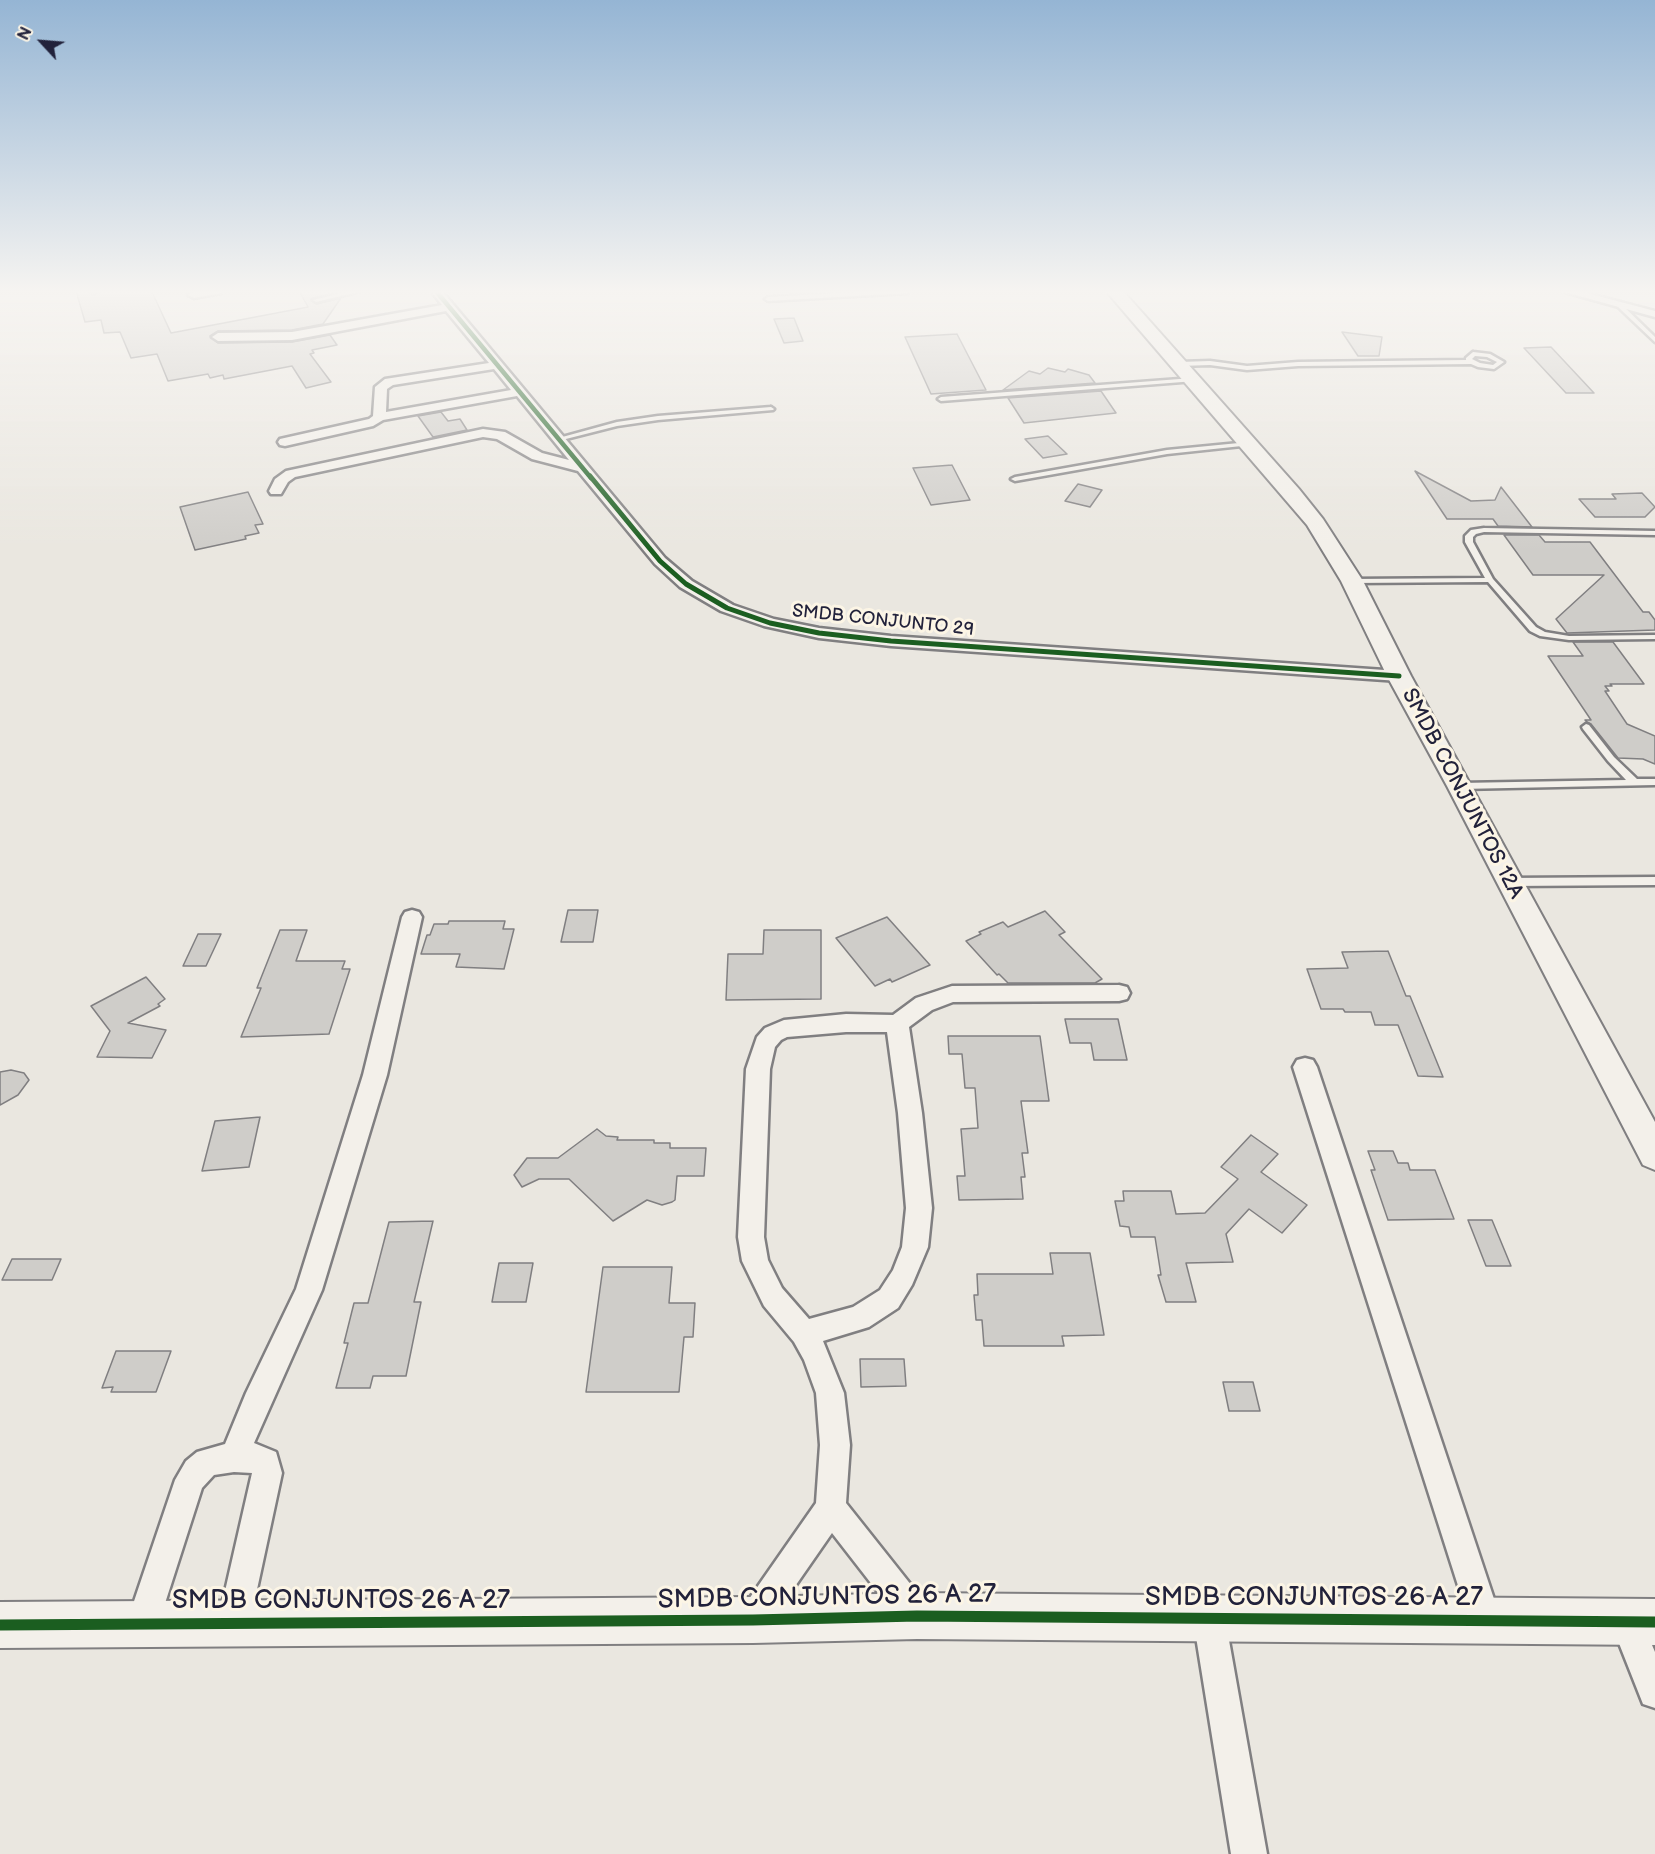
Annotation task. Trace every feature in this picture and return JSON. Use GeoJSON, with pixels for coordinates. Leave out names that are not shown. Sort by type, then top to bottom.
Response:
{"type":"FeatureCollection","features":[{"type":"Feature","properties":{"kind":"street"},"geometry":{"type":"LineString","coordinates":[[379,417],[381,387],[389,382],[418,378]]}},
{"type":"Feature","properties":{"kind":"street","name":"SMDB CONJUNTO 29"},"geometry":{"type":"LineString","coordinates":[[508,378],[660,561],[686,584],[727,608],[770,623],[819,633],[891,640],[1399,676]]}},
{"type":"Feature","properties":{"kind":"street","name":"SMDB CONJUNTOS 12A"},"geometry":{"type":"LineString","coordinates":[[1191,378],[1316,523],[1352,581],[1399,676],[1460,786],[1509,882],[1648,1130],[1655,1155]]}},
{"type":"Feature","properties":{"kind":"street"},"geometry":{"type":"LineString","coordinates":[[285,442],[359,426],[373,422],[379,417],[520,392]]}},
{"type":"Feature","properties":{"kind":"street"},"geometry":{"type":"LineString","coordinates":[[276,491],[282,479],[291,474],[483,433],[500,435],[537,456],[582,468]]}},
{"type":"Feature","properties":{"kind":"street"},"geometry":{"type":"LineString","coordinates":[[234,1457],[256,1403],[309,1290],[375,1075],[412,917]]}},
{"type":"Feature","properties":{"kind":"street"},"geometry":{"type":"LineString","coordinates":[[753,1620],[831,1509],[835,1445],[830,1394],[816,1355],[804,1333],[773,1297],[755,1261],[751,1237],[758,1069],[761,1052],[769,1039],[784,1029],[846,1023],[897,1024],[924,1004],[952,994],[1119,993]]}},
{"type":"Feature","properties":{"kind":"street"},"geometry":{"type":"LineString","coordinates":[[804,1333],[859,1318],[889,1299],[903,1277],[915,1247],[919,1208],[910,1113],[897,1024]]}},
{"type":"Feature","properties":{"kind":"street"},"geometry":{"type":"LineString","coordinates":[[1305,1066],[1485,1620]]}},
{"type":"Feature","properties":{"kind":"street"},"geometry":{"type":"LineString","coordinates":[[143,1622],[190,1480],[201,1465],[234,1457],[262,1460],[266,1462],[267,1473],[234,1622]]}},
{"type":"Feature","properties":{"kind":"street"},"geometry":{"type":"LineString","coordinates":[[831,1509],[916,1616]]}},
{"type":"Feature","properties":{"kind":"street","name":"SMDB CONJUNTOS 26 A 27"},"geometry":{"type":"LineString","coordinates":[[0,1625],[143,1622],[753,1620],[916,1616],[1641,1622]]}},
{"type":"Feature","properties":{"kind":"street"},"geometry":{"type":"LineString","coordinates":[[1209,1618],[1249,1854]]}},
{"type":"Feature","properties":{"kind":"street"},"geometry":{"type":"LineString","coordinates":[[1641,1622],[1655,1692]]}},
{"type":"Feature","properties":{"kind":"lane"},"geometry":{"type":"LineString","coordinates":[[941,399],[1136,378]]}},
{"type":"Feature","properties":{"kind":"lane"},"geometry":{"type":"LineString","coordinates":[[558,439],[617,424],[658,418],[771,410]]}},
{"type":"Feature","properties":{"kind":"lane"},"geometry":{"type":"LineString","coordinates":[[1015,479],[1167,452],[1249,444]]}},
{"type":"Feature","properties":{"kind":"lane"},"geometry":{"type":"LineString","coordinates":[[1655,533],[1485,530],[1474,532],[1469,536],[1469,542],[1490,580],[1525,622],[1543,634],[1569,638],[1655,637]]}},
{"type":"Feature","properties":{"kind":"lane"},"geometry":{"type":"LineString","coordinates":[[1352,581],[1490,580]]}},
{"type":"Feature","properties":{"kind":"lane"},"geometry":{"type":"LineString","coordinates":[[1586,727],[1611,759],[1634,782]]}},
{"type":"Feature","properties":{"kind":"lane"},"geometry":{"type":"LineString","coordinates":[[1460,786],[1655,782]]}},
{"type":"Feature","properties":{"kind":"lane"},"geometry":{"type":"LineString","coordinates":[[1509,882],[1655,881]]}},
{"type":"Feature","properties":{"kind":"building"},"geometry":{"type":"Polygon","coordinates":[[[167,378],[188,378],[168,381],[167,378]]]}},
{"type":"Feature","properties":{"kind":"building"},"geometry":{"type":"Polygon","coordinates":[[[299,378],[328,378],[331,382],[306,388],[299,378]]]}},
{"type":"Feature","properties":{"kind":"building"},"geometry":{"type":"Polygon","coordinates":[[[923,378],[980,378],[986,390],[931,394],[923,378]]]}},
{"type":"Feature","properties":{"kind":"building"},"geometry":{"type":"Polygon","coordinates":[[[1020,378],[1091,378],[1095,383],[1003,390],[1020,378]]]}},
{"type":"Feature","properties":{"kind":"building"},"geometry":{"type":"Polygon","coordinates":[[[1552,378],[1580,378],[1594,393],[1566,393],[1552,378]]]}},
{"type":"Feature","properties":{"kind":"building"},"geometry":{"type":"Polygon","coordinates":[[[1101,391],[1116,413],[1024,423],[1008,398],[1101,391]]]}},
{"type":"Feature","properties":{"kind":"building"},"geometry":{"type":"Polygon","coordinates":[[[441,412],[448,421],[460,419],[467,430],[433,437],[418,416],[441,412]]]}},
{"type":"Feature","properties":{"kind":"building"},"geometry":{"type":"Polygon","coordinates":[[[1048,436],[1067,454],[1043,458],[1025,439],[1048,436]]]}},
{"type":"Feature","properties":{"kind":"building"},"geometry":{"type":"Polygon","coordinates":[[[952,465],[970,500],[931,505],[913,468],[952,465]]]}},
{"type":"Feature","properties":{"kind":"building"},"geometry":{"type":"Polygon","coordinates":[[[1415,471],[1471,501],[1495,500],[1501,487],[1532,527],[1498,526],[1493,519],[1447,519],[1415,471]]]}},
{"type":"Feature","properties":{"kind":"building"},"geometry":{"type":"Polygon","coordinates":[[[1078,484],[1102,490],[1090,507],[1065,501],[1078,484]]]}},
{"type":"Feature","properties":{"kind":"building"},"geometry":{"type":"Polygon","coordinates":[[[248,492],[263,524],[255,525],[259,533],[245,536],[246,539],[195,550],[180,507],[248,492]]]}},
{"type":"Feature","properties":{"kind":"building"},"geometry":{"type":"Polygon","coordinates":[[[1642,493],[1655,507],[1645,517],[1595,517],[1579,499],[1616,499],[1612,494],[1642,493]]]}},
{"type":"Feature","properties":{"kind":"building"},"geometry":{"type":"Polygon","coordinates":[[[1504,535],[1539,535],[1545,542],[1590,542],[1643,612],[1649,612],[1655,620],[1655,630],[1567,633],[1556,619],[1604,575],[1533,575],[1504,535]]]}},
{"type":"Feature","properties":{"kind":"building"},"geometry":{"type":"Polygon","coordinates":[[[1573,642],[1613,642],[1644,684],[1610,684],[1612,686],[1605,686],[1609,691],[1605,691],[1627,724],[1655,736],[1655,764],[1643,759],[1618,758],[1591,724],[1585,720],[1591,720],[1548,656],[1583,656],[1573,642]]]}},
{"type":"Feature","properties":{"kind":"building"},"geometry":{"type":"Polygon","coordinates":[[[568,910],[598,910],[593,942],[561,942],[568,910]]]}},
{"type":"Feature","properties":{"kind":"building"},"geometry":{"type":"Polygon","coordinates":[[[1045,911],[1065,932],[1059,935],[1102,979],[1095,983],[1008,983],[999,974],[997,975],[966,941],[981,934],[979,932],[1003,922],[1008,927],[1045,911]]]}},
{"type":"Feature","properties":{"kind":"building"},"geometry":{"type":"Polygon","coordinates":[[[887,917],[930,965],[892,982],[890,979],[875,986],[836,938],[887,917]]]}},
{"type":"Feature","properties":{"kind":"building"},"geometry":{"type":"Polygon","coordinates":[[[449,921],[505,921],[503,929],[514,929],[504,969],[456,967],[460,954],[421,954],[427,935],[430,935],[434,924],[448,924],[449,921]]]}},
{"type":"Feature","properties":{"kind":"building"},"geometry":{"type":"Polygon","coordinates":[[[280,930],[307,930],[296,961],[345,961],[342,969],[350,969],[329,1034],[241,1037],[261,988],[257,988],[280,930]]]}},
{"type":"Feature","properties":{"kind":"building"},"geometry":{"type":"Polygon","coordinates":[[[764,930],[821,930],[821,999],[726,1000],[728,954],[763,954],[764,930]]]}},
{"type":"Feature","properties":{"kind":"building"},"geometry":{"type":"Polygon","coordinates":[[[198,934],[221,934],[206,966],[183,966],[198,934]]]}},
{"type":"Feature","properties":{"kind":"building"},"geometry":{"type":"Polygon","coordinates":[[[1388,951],[1406,996],[1410,996],[1443,1077],[1418,1076],[1398,1025],[1375,1025],[1371,1012],[1321,1009],[1307,969],[1348,968],[1342,952],[1388,951]]]}},
{"type":"Feature","properties":{"kind":"building"},"geometry":{"type":"Polygon","coordinates":[[[146,977],[165,999],[158,1004],[160,1006],[128,1023],[166,1030],[152,1058],[97,1057],[110,1031],[91,1006],[146,977]]]}},
{"type":"Feature","properties":{"kind":"building"},"geometry":{"type":"Polygon","coordinates":[[[1065,1019],[1118,1019],[1127,1060],[1094,1060],[1091,1043],[1070,1043],[1065,1019]]]}},
{"type":"Feature","properties":{"kind":"building"},"geometry":{"type":"Polygon","coordinates":[[[948,1036],[1040,1036],[1049,1101],[1021,1101],[1028,1153],[1022,1153],[1025,1177],[1021,1177],[1023,1199],[959,1200],[957,1176],[965,1176],[961,1129],[978,1128],[975,1088],[965,1088],[962,1054],[949,1054],[948,1036]]]}},
{"type":"Feature","properties":{"kind":"building"},"geometry":{"type":"Polygon","coordinates":[[[11,1070],[24,1073],[29,1080],[18,1095],[0,1105],[0,1072],[11,1070]]]}},
{"type":"Feature","properties":{"kind":"building"},"geometry":{"type":"Polygon","coordinates":[[[260,1117],[249,1167],[202,1171],[215,1121],[260,1117]]]}},
{"type":"Feature","properties":{"kind":"building"},"geometry":{"type":"Polygon","coordinates":[[[597,1129],[606,1136],[618,1137],[617,1140],[654,1140],[654,1143],[670,1143],[670,1148],[706,1148],[704,1176],[677,1176],[675,1200],[662,1205],[647,1200],[613,1221],[569,1179],[539,1179],[522,1187],[514,1175],[527,1158],[558,1158],[597,1129]]]}},
{"type":"Feature","properties":{"kind":"building"},"geometry":{"type":"Polygon","coordinates":[[[1251,1135],[1278,1154],[1261,1172],[1307,1205],[1282,1233],[1249,1209],[1226,1234],[1233,1262],[1186,1263],[1196,1302],[1166,1302],[1158,1275],[1161,1275],[1155,1237],[1131,1237],[1129,1227],[1120,1226],[1115,1201],[1124,1201],[1123,1191],[1171,1191],[1176,1214],[1205,1213],[1238,1179],[1221,1167],[1251,1135]]]}},
{"type":"Feature","properties":{"kind":"building"},"geometry":{"type":"Polygon","coordinates":[[[1368,1151],[1393,1151],[1398,1163],[1408,1163],[1410,1170],[1435,1170],[1454,1219],[1388,1220],[1371,1170],[1375,1170],[1368,1151]]]}},
{"type":"Feature","properties":{"kind":"building"},"geometry":{"type":"Polygon","coordinates":[[[1468,1220],[1492,1220],[1511,1266],[1486,1266],[1468,1220]]]}},
{"type":"Feature","properties":{"kind":"building"},"geometry":{"type":"Polygon","coordinates":[[[433,1221],[414,1302],[421,1302],[406,1376],[373,1376],[370,1388],[336,1388],[348,1343],[344,1343],[354,1303],[368,1303],[389,1222],[433,1221]]]}},
{"type":"Feature","properties":{"kind":"building"},"geometry":{"type":"Polygon","coordinates":[[[1050,1253],[1090,1253],[1104,1335],[1062,1336],[1064,1346],[984,1346],[982,1320],[976,1320],[974,1295],[978,1295],[977,1274],[1053,1274],[1050,1253]]]}},
{"type":"Feature","properties":{"kind":"building"},"geometry":{"type":"Polygon","coordinates":[[[12,1259],[61,1259],[52,1280],[2,1280],[12,1259]]]}},
{"type":"Feature","properties":{"kind":"building"},"geometry":{"type":"Polygon","coordinates":[[[499,1263],[533,1263],[526,1302],[492,1302],[499,1263]]]}},
{"type":"Feature","properties":{"kind":"building"},"geometry":{"type":"Polygon","coordinates":[[[603,1267],[672,1267],[669,1303],[695,1303],[693,1337],[684,1337],[679,1392],[586,1392],[603,1267]]]}},
{"type":"Feature","properties":{"kind":"building"},"geometry":{"type":"Polygon","coordinates":[[[116,1351],[171,1351],[156,1392],[111,1392],[113,1387],[102,1388],[116,1351]]]}},
{"type":"Feature","properties":{"kind":"building"},"geometry":{"type":"Polygon","coordinates":[[[860,1359],[904,1359],[906,1386],[861,1387],[860,1359]]]}},
{"type":"Feature","properties":{"kind":"building"},"geometry":{"type":"Polygon","coordinates":[[[1223,1382],[1253,1382],[1260,1411],[1229,1411],[1223,1382]]]}},
{"type":"Feature","properties":{"kind":"cycle path"},"geometry":{"type":"LineString","coordinates":[[508,378],[660,561],[686,584],[727,608],[770,623],[819,633],[891,641],[1399,676]]}},
{"type":"Feature","properties":{"kind":"cycle path"},"geometry":{"type":"LineString","coordinates":[[0,1625],[753,1620],[917,1616],[1655,1622]]}}]}
